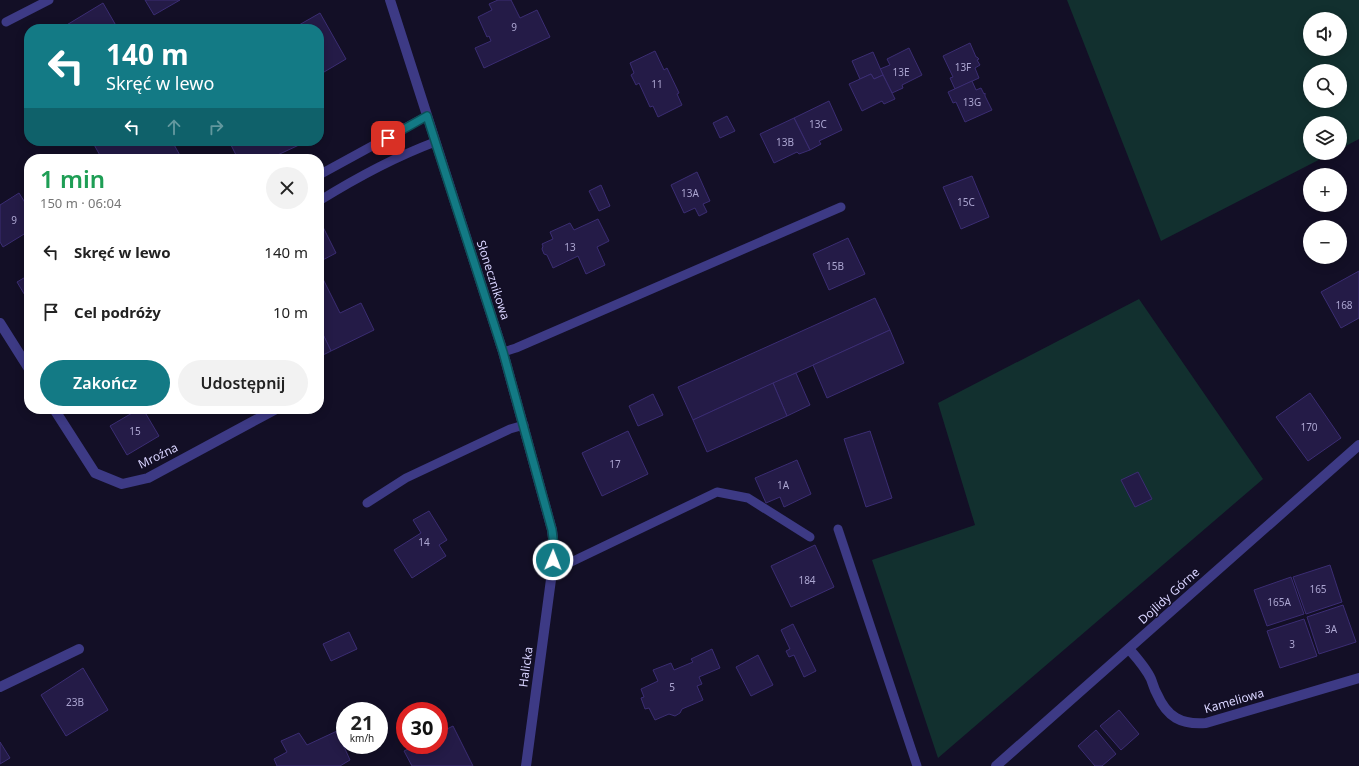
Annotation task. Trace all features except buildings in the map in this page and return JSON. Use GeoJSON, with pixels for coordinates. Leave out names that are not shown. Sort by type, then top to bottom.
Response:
{"type":"FeatureCollection","features":[{"type":"Feature","properties":{"kind":"street","name":"Słonecznikowa"},"geometry":{"type":"LineString","coordinates":[[390,0],[503,352],[524,425],[552,530],[554,547],[552,572]]}},
{"type":"Feature","properties":{"kind":"street"},"geometry":{"type":"LineString","coordinates":[[0,323],[24,361]]}},
{"type":"Feature","properties":{"kind":"street","name":"Mroźna"},"geometry":{"type":"LineString","coordinates":[[57,414],[95,473],[122,484],[148,478],[267,414]]}},
{"type":"Feature","properties":{"kind":"street","name":"Dojlidy Górne"},"geometry":{"type":"LineString","coordinates":[[996,766],[1359,445]]}},
{"type":"Feature","properties":{"kind":"street","name":"Halicka"},"geometry":{"type":"LineString","coordinates":[[526,766],[552,572]]}},
{"type":"Feature","properties":{"kind":"street"},"geometry":{"type":"LineString","coordinates":[[0,687],[79,649]]}},
{"type":"Feature","properties":{"kind":"street","name":"Kameliowa"},"geometry":{"type":"LineString","coordinates":[[1129,649],[1146,670],[1163,706],[1168,713],[1185,723],[1206,723],[1359,678]]}},
{"type":"Feature","properties":{"kind":"lane"},"geometry":{"type":"LineString","coordinates":[[6,22],[49,0]]}},
{"type":"Feature","properties":{"kind":"lane"},"geometry":{"type":"LineString","coordinates":[[324,171],[427,116]]}},
{"type":"Feature","properties":{"kind":"lane"},"geometry":{"type":"LineString","coordinates":[[324,198],[341,187],[411,151],[435,142]]}},
{"type":"Feature","properties":{"kind":"lane"},"geometry":{"type":"LineString","coordinates":[[503,352],[516,348],[842,207]]}},
{"type":"Feature","properties":{"kind":"lane"},"geometry":{"type":"LineString","coordinates":[[367,503],[406,478],[510,429],[524,425]]}},
{"type":"Feature","properties":{"kind":"lane"},"geometry":{"type":"LineString","coordinates":[[552,572],[717,492],[748,498],[810,537]]}},
{"type":"Feature","properties":{"kind":"lane"},"geometry":{"type":"LineString","coordinates":[[838,529],[917,766]]}},
{"type":"Feature","properties":{"kind":"green space"},"geometry":{"type":"Polygon","coordinates":[[[1067,0],[1359,0],[1359,139],[1347,145],[1347,116],[1303,116],[1303,160],[1318,160],[1161,241],[1067,0]]]}},
{"type":"Feature","properties":{"kind":"green space"},"geometry":{"type":"Polygon","coordinates":[[[1139,299],[1263,479],[938,758],[872,560],[975,525],[938,403],[1139,299]]]}},
{"type":"Feature","properties":{"kind":"route"},"geometry":{"type":"LineString","coordinates":[[388,138],[427,116],[503,352],[524,425],[552,530],[554,547],[553,560]]}}]}
